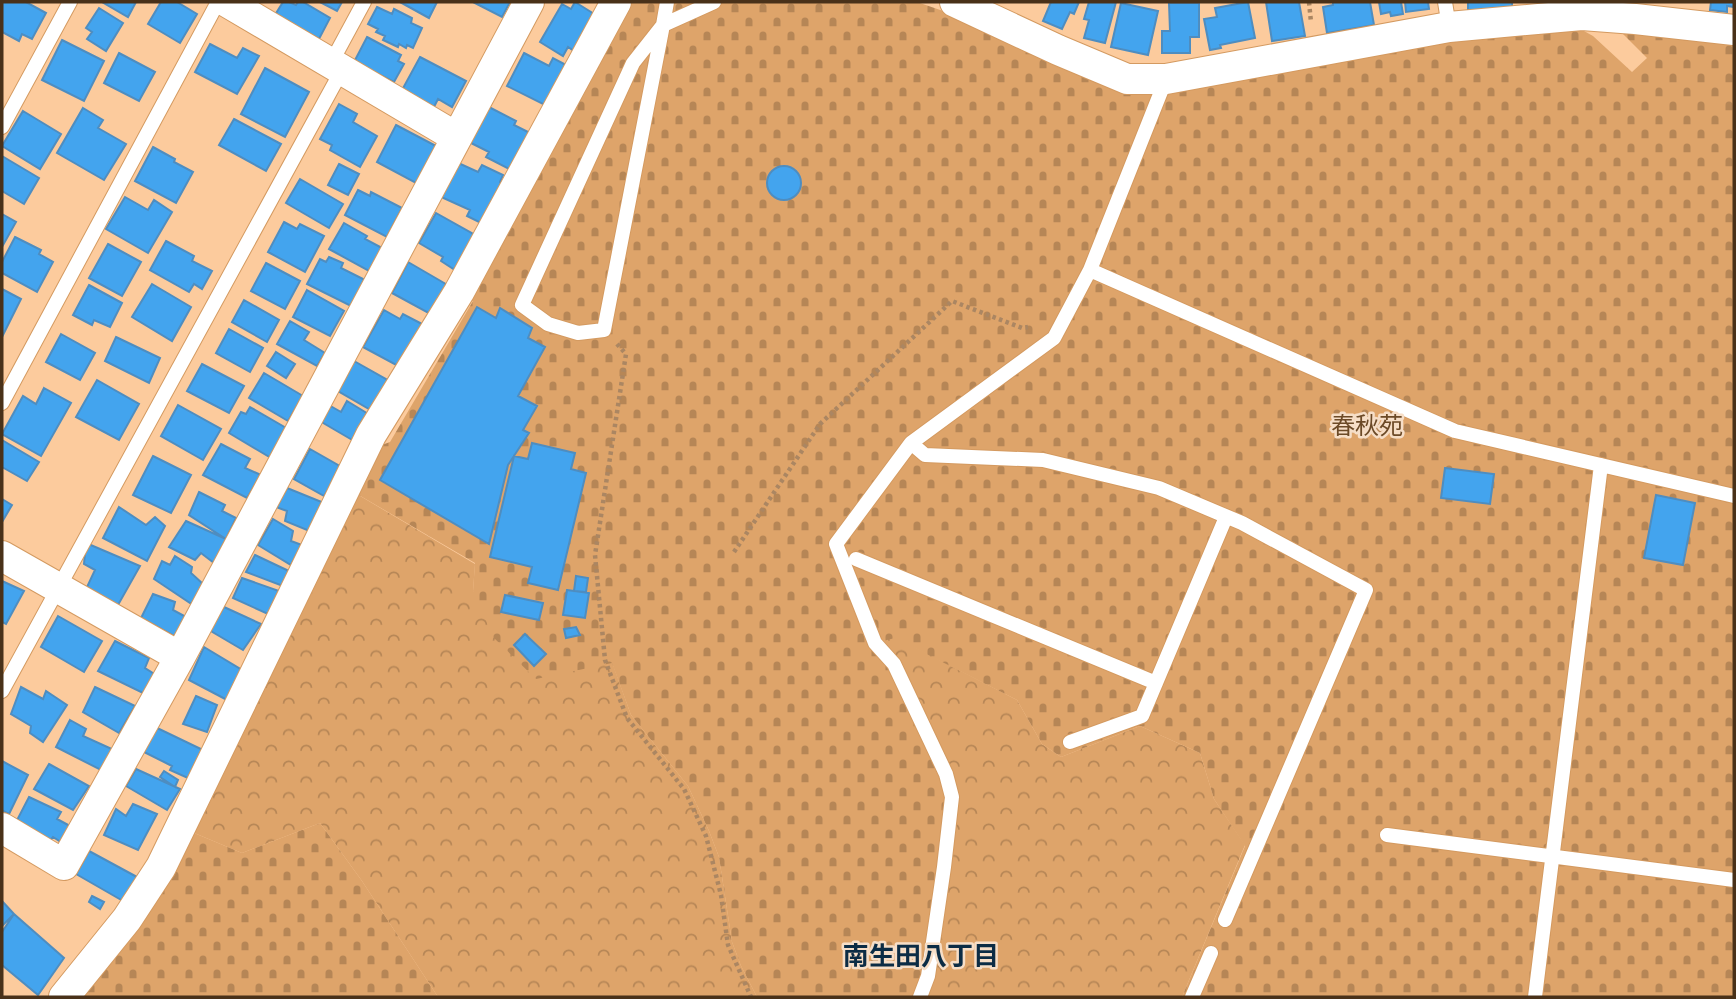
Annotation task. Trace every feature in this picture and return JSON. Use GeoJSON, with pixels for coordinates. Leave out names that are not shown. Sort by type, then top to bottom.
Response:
{"type":"FeatureCollection","features":[{"type":"Feature","properties":{"kind":"street"},"geometry":{"type":"LineString","coordinates":[[227,2],[456,137]]}},
{"type":"Feature","properties":{"kind":"street"},"geometry":{"type":"LineString","coordinates":[[2,828],[64,865],[180,657],[529,2]]}},
{"type":"Feature","properties":{"kind":"street"},"geometry":{"type":"LineString","coordinates":[[64,997],[127,919],[161,867],[371,435],[459,292],[616,2]]}},
{"type":"Feature","properties":{"kind":"street"},"geometry":{"type":"LineString","coordinates":[[954,2],[1127,79],[1166,79],[1447,14],[1582,15],[1734,30]]}},
{"type":"Feature","properties":{"kind":"street"},"geometry":{"type":"LineString","coordinates":[[2,556],[180,657]]}},
{"type":"Feature","properties":{"kind":"lane"},"geometry":{"type":"LineString","coordinates":[[2,127],[70,2]]}},
{"type":"Feature","properties":{"kind":"lane"},"geometry":{"type":"LineString","coordinates":[[2,403],[218,2]]}},
{"type":"Feature","properties":{"kind":"lane"},"geometry":{"type":"LineString","coordinates":[[2,691],[337,67],[364,2]]}},
{"type":"Feature","properties":{"kind":"lane"},"geometry":{"type":"LineString","coordinates":[[667,2],[663,25],[604,330],[578,333],[548,324],[522,305],[633,63],[663,25],[714,2]]}},
{"type":"Feature","properties":{"kind":"lane"},"geometry":{"type":"LineString","coordinates":[[920,997],[928,976],[952,797],[946,774],[894,664],[875,643],[836,544],[911,443],[1054,338],[1090,270],[1166,79]]}},
{"type":"Feature","properties":{"kind":"lane"},"geometry":{"type":"LineString","coordinates":[[1090,270],[1455,431],[1734,495]]}},
{"type":"Feature","properties":{"kind":"lane"},"geometry":{"type":"LineString","coordinates":[[911,443],[925,455],[1043,460],[1159,488],[1242,523],[1366,590],[1225,920]]}},
{"type":"Feature","properties":{"kind":"lane"},"geometry":{"type":"LineString","coordinates":[[1535,997],[1601,465]]}},
{"type":"Feature","properties":{"kind":"lane"},"geometry":{"type":"LineString","coordinates":[[1070,742],[1142,716],[1226,517]]}},
{"type":"Feature","properties":{"kind":"lane"},"geometry":{"type":"LineString","coordinates":[[856,559],[1156,683]]}},
{"type":"Feature","properties":{"kind":"lane"},"geometry":{"type":"LineString","coordinates":[[1387,835],[1734,880]]}},
{"type":"Feature","properties":{"kind":"lane"},"geometry":{"type":"LineString","coordinates":[[1192,997],[1211,953]]}},
{"type":"Feature","properties":{"kind":"path"},"geometry":{"type":"LineString","coordinates":[[734,552],[820,424],[952,301],[1022,328],[1060,324]]}},
{"type":"Feature","properties":{"kind":"path"},"geometry":{"type":"LineString","coordinates":[[604,330],[626,354],[595,555],[605,660],[627,718],[684,789],[706,836],[721,895],[728,945],[751,997]]}},
{"type":"Feature","properties":{"kind":"green space","name":"春秋苑"},"geometry":{"type":"Polygon","coordinates":[[[622,2],[917,2],[946,12],[1125,92],[1454,36],[1575,26],[1593,36],[1632,72],[1647,58],[1617,28],[1734,40],[1734,997],[1182,997],[1245,846],[1214,799],[1200,753],[1140,726],[1061,757],[1042,744],[1017,700],[895,638],[875,643],[913,716],[946,791],[947,801],[925,969],[915,997],[757,997],[732,942],[719,857],[709,831],[688,786],[631,715],[612,663],[536,679],[493,637],[473,591],[475,563],[345,487],[368,450],[390,442],[473,301],[464,295],[622,2]]]}},
{"type":"Feature","properties":{"kind":"green space"},"geometry":{"type":"Polygon","coordinates":[[[345,487],[475,564],[473,591],[612,662],[631,715],[688,786],[709,831],[719,857],[732,942],[757,997],[438,997],[362,881],[320,823],[242,853],[187,830],[345,487]]]}},
{"type":"Feature","properties":{"kind":"green space"},"geometry":{"type":"Polygon","coordinates":[[[895,637],[1017,700],[1042,744],[1061,757],[1140,726],[1200,753],[1214,799],[1245,845],[1182,997],[915,997],[875,643],[895,637]]]}},
{"type":"Feature","properties":{"kind":"green space"},"geometry":{"type":"Polygon","coordinates":[[[320,823],[362,881],[438,997],[75,997],[187,830],[242,853],[320,823]]]}},
{"type":"Feature","properties":{"kind":"building"},"geometry":{"type":"Polygon","coordinates":[[[2,2],[26,2],[46,13],[32,39],[22,34],[19,41],[2,32],[2,2]]]}},
{"type":"Feature","properties":{"kind":"building"},"geometry":{"type":"Polygon","coordinates":[[[102,2],[136,2],[128,17],[102,2]]]}},
{"type":"Feature","properties":{"kind":"building"},"geometry":{"type":"Polygon","coordinates":[[[161,2],[177,2],[197,14],[180,43],[148,24],[161,2]]]}},
{"type":"Feature","properties":{"kind":"building"},"geometry":{"type":"Polygon","coordinates":[[[283,2],[296,5],[303,2],[330,18],[319,39],[275,15],[283,2]]]}},
{"type":"Feature","properties":{"kind":"building"},"geometry":{"type":"Polygon","coordinates":[[[320,2],[342,2],[337,11],[320,2]]]}},
{"type":"Feature","properties":{"kind":"building"},"geometry":{"type":"Polygon","coordinates":[[[400,2],[437,2],[429,18],[400,2]]]}},
{"type":"Feature","properties":{"kind":"building"},"geometry":{"type":"Polygon","coordinates":[[[473,2],[510,2],[502,17],[473,2]]]}},
{"type":"Feature","properties":{"kind":"building"},"geometry":{"type":"Polygon","coordinates":[[[575,2],[599,17],[577,53],[568,47],[563,56],[540,42],[562,4],[571,9],[575,2]]]}},
{"type":"Feature","properties":{"kind":"building"},"geometry":{"type":"Polygon","coordinates":[[[1051,2],[1079,2],[1074,14],[1070,12],[1062,29],[1043,21],[1051,2]]]}},
{"type":"Feature","properties":{"kind":"building"},"geometry":{"type":"Polygon","coordinates":[[[1089,2],[1116,2],[1105,43],[1084,38],[1089,20],[1084,19],[1089,2]]]}},
{"type":"Feature","properties":{"kind":"building"},"geometry":{"type":"Polygon","coordinates":[[[1248,2],[1255,38],[1220,45],[1221,48],[1210,50],[1204,19],[1217,17],[1215,8],[1248,2]]]}},
{"type":"Feature","properties":{"kind":"building"},"geometry":{"type":"Polygon","coordinates":[[[1266,2],[1299,2],[1305,36],[1272,41],[1266,2]]]}},
{"type":"Feature","properties":{"kind":"building"},"geometry":{"type":"Polygon","coordinates":[[[1333,2],[1370,2],[1374,25],[1327,33],[1323,7],[1333,5],[1333,2]]]}},
{"type":"Feature","properties":{"kind":"building"},"geometry":{"type":"Polygon","coordinates":[[[1379,2],[1401,2],[1403,14],[1381,14],[1379,2]]]}},
{"type":"Feature","properties":{"kind":"building"},"geometry":{"type":"Polygon","coordinates":[[[1405,2],[1428,2],[1429,9],[1406,12],[1405,2]]]}},
{"type":"Feature","properties":{"kind":"building"},"geometry":{"type":"Polygon","coordinates":[[[1468,2],[1512,2],[1512,9],[1468,13],[1468,2]]]}},
{"type":"Feature","properties":{"kind":"building"},"geometry":{"type":"Polygon","coordinates":[[[1711,2],[1734,2],[1734,7],[1727,6],[1727,12],[1710,10],[1711,2]]]}},
{"type":"Feature","properties":{"kind":"building"},"geometry":{"type":"Polygon","coordinates":[[[1121,3],[1158,11],[1148,55],[1111,47],[1121,3]]]}},
{"type":"Feature","properties":{"kind":"building"},"geometry":{"type":"Polygon","coordinates":[[[1169,3],[1199,3],[1199,37],[1190,37],[1190,53],[1162,53],[1162,31],[1170,31],[1169,3]]]}},
{"type":"Feature","properties":{"kind":"building"},"geometry":{"type":"Polygon","coordinates":[[[377,7],[392,14],[394,9],[412,18],[411,23],[422,28],[413,48],[399,44],[398,47],[383,40],[385,36],[368,24],[377,7]]]}},
{"type":"Feature","properties":{"kind":"building"},"geometry":{"type":"Polygon","coordinates":[[[99,8],[123,23],[106,51],[87,39],[92,32],[86,28],[99,8]]]}},
{"type":"Feature","properties":{"kind":"building"},"geometry":{"type":"Polygon","coordinates":[[[367,37],[401,55],[398,61],[404,64],[394,82],[354,62],[367,37]]]}},
{"type":"Feature","properties":{"kind":"building"},"geometry":{"type":"Polygon","coordinates":[[[62,40],[104,61],[84,101],[42,80],[62,40]]]}},
{"type":"Feature","properties":{"kind":"building"},"geometry":{"type":"Polygon","coordinates":[[[210,44],[237,58],[243,48],[259,56],[237,94],[195,72],[210,44]]]}},
{"type":"Feature","properties":{"kind":"building"},"geometry":{"type":"Polygon","coordinates":[[[119,53],[155,72],[139,101],[104,83],[119,53]]]}},
{"type":"Feature","properties":{"kind":"building"},"geometry":{"type":"Polygon","coordinates":[[[524,53],[549,66],[553,58],[566,65],[545,105],[507,86],[524,53]]]}},
{"type":"Feature","properties":{"kind":"building"},"geometry":{"type":"Polygon","coordinates":[[[420,57],[466,81],[452,107],[438,99],[434,107],[402,90],[420,57]]]}},
{"type":"Feature","properties":{"kind":"building"},"geometry":{"type":"Polygon","coordinates":[[[265,68],[309,92],[285,137],[241,114],[265,68]]]}},
{"type":"Feature","properties":{"kind":"building"},"geometry":{"type":"Polygon","coordinates":[[[339,104],[357,114],[353,122],[377,136],[360,167],[330,150],[332,145],[320,139],[339,104]]]}},
{"type":"Feature","properties":{"kind":"building"},"geometry":{"type":"Polygon","coordinates":[[[485,105],[516,121],[514,125],[532,134],[513,171],[486,157],[489,152],[467,141],[485,105]]]}},
{"type":"Feature","properties":{"kind":"building"},"geometry":{"type":"Polygon","coordinates":[[[83,108],[103,120],[98,128],[126,144],[104,180],[57,153],[83,108]]]}},
{"type":"Feature","properties":{"kind":"building"},"geometry":{"type":"Polygon","coordinates":[[[23,111],[61,134],[40,169],[2,146],[23,111]]]}},
{"type":"Feature","properties":{"kind":"building"},"geometry":{"type":"Polygon","coordinates":[[[234,119],[281,144],[266,171],[219,145],[234,119]]]}},
{"type":"Feature","properties":{"kind":"building"},"geometry":{"type":"Polygon","coordinates":[[[396,125],[436,146],[416,183],[377,162],[396,125]]]}},
{"type":"Feature","properties":{"kind":"building"},"geometry":{"type":"Polygon","coordinates":[[[153,147],[193,172],[176,203],[135,181],[153,147]]]}},
{"type":"Feature","properties":{"kind":"building"},"geometry":{"type":"Polygon","coordinates":[[[2,156],[39,178],[24,204],[2,191],[2,156]]]}},
{"type":"Feature","properties":{"kind":"building"},"geometry":{"type":"Polygon","coordinates":[[[456,162],[478,172],[482,165],[503,175],[500,182],[504,185],[485,225],[467,216],[470,210],[439,196],[456,162]]]}},
{"type":"Feature","properties":{"kind":"building"},"geometry":{"type":"Polygon","coordinates":[[[339,164],[359,174],[348,195],[328,185],[339,164]]]}},
{"type":"Feature","properties":{"kind":"building"},"geometry":{"type":"Polygon","coordinates":[[[784,166],[796,171],[801,183],[796,195],[784,200],[772,195],[767,183],[772,171],[784,166]]]}},
{"type":"Feature","properties":{"kind":"building"},"geometry":{"type":"Polygon","coordinates":[[[300,179],[343,204],[329,228],[286,203],[300,179]]]}},
{"type":"Feature","properties":{"kind":"building"},"geometry":{"type":"Polygon","coordinates":[[[358,190],[370,196],[371,192],[402,208],[387,237],[345,215],[358,190]]]}},
{"type":"Feature","properties":{"kind":"building"},"geometry":{"type":"Polygon","coordinates":[[[125,197],[148,210],[154,200],[172,212],[148,253],[106,229],[125,197]]]}},
{"type":"Feature","properties":{"kind":"building"},"geometry":{"type":"Polygon","coordinates":[[[436,213],[475,235],[455,270],[441,261],[443,257],[419,243],[436,213]]]}},
{"type":"Feature","properties":{"kind":"building"},"geometry":{"type":"Polygon","coordinates":[[[2,214],[16,222],[2,247],[2,214]]]}},
{"type":"Feature","properties":{"kind":"building"},"geometry":{"type":"Polygon","coordinates":[[[284,222],[297,229],[300,224],[324,236],[305,272],[268,252],[284,222]]]}},
{"type":"Feature","properties":{"kind":"building"},"geometry":{"type":"Polygon","coordinates":[[[344,223],[382,248],[369,271],[329,249],[344,223]]]}},
{"type":"Feature","properties":{"kind":"building"},"geometry":{"type":"Polygon","coordinates":[[[15,237],[41,250],[39,254],[53,262],[37,292],[2,273],[2,262],[15,237]]]}},
{"type":"Feature","properties":{"kind":"building"},"geometry":{"type":"Polygon","coordinates":[[[166,241],[194,256],[192,261],[212,271],[202,289],[194,284],[189,292],[150,270],[166,241]]]}},
{"type":"Feature","properties":{"kind":"building"},"geometry":{"type":"Polygon","coordinates":[[[108,244],[141,262],[122,296],[89,278],[108,244]]]}},
{"type":"Feature","properties":{"kind":"building"},"geometry":{"type":"Polygon","coordinates":[[[329,257],[343,263],[341,268],[365,280],[351,306],[307,284],[320,259],[326,262],[329,257]]]}},
{"type":"Feature","properties":{"kind":"building"},"geometry":{"type":"Polygon","coordinates":[[[408,262],[451,287],[434,316],[392,293],[408,262]]]}},
{"type":"Feature","properties":{"kind":"building"},"geometry":{"type":"Polygon","coordinates":[[[266,263],[300,281],[285,309],[251,291],[266,263]]]}},
{"type":"Feature","properties":{"kind":"building"},"geometry":{"type":"Polygon","coordinates":[[[152,284],[191,307],[172,341],[132,317],[152,284]]]}},
{"type":"Feature","properties":{"kind":"building"},"geometry":{"type":"Polygon","coordinates":[[[89,285],[122,303],[110,327],[94,320],[92,325],[73,315],[89,285]]]}},
{"type":"Feature","properties":{"kind":"building"},"geometry":{"type":"Polygon","coordinates":[[[2,289],[21,299],[2,337],[2,289]]]}},
{"type":"Feature","properties":{"kind":"building"},"geometry":{"type":"Polygon","coordinates":[[[307,290],[344,311],[330,336],[293,317],[307,290]]]}},
{"type":"Feature","properties":{"kind":"building"},"geometry":{"type":"Polygon","coordinates":[[[244,300],[279,320],[267,342],[232,322],[244,300]]]}},
{"type":"Feature","properties":{"kind":"building"},"geometry":{"type":"Polygon","coordinates":[[[477,307],[496,318],[500,308],[532,328],[528,338],[545,347],[518,396],[537,406],[523,430],[529,433],[508,465],[489,544],[380,480],[477,307]]]}},
{"type":"Feature","properties":{"kind":"building"},"geometry":{"type":"Polygon","coordinates":[[[384,310],[400,319],[403,314],[422,324],[398,366],[363,347],[384,310]]]}},
{"type":"Feature","properties":{"kind":"building"},"geometry":{"type":"Polygon","coordinates":[[[290,321],[309,332],[304,340],[325,353],[317,366],[277,344],[290,321]]]}},
{"type":"Feature","properties":{"kind":"building"},"geometry":{"type":"Polygon","coordinates":[[[229,329],[263,348],[250,372],[216,353],[229,329]]]}},
{"type":"Feature","properties":{"kind":"building"},"geometry":{"type":"Polygon","coordinates":[[[61,334],[95,353],[80,380],[46,362],[61,334]]]}},
{"type":"Feature","properties":{"kind":"building"},"geometry":{"type":"Polygon","coordinates":[[[116,337],[160,358],[149,383],[105,361],[116,337]]]}},
{"type":"Feature","properties":{"kind":"building"},"geometry":{"type":"Polygon","coordinates":[[[276,352],[295,364],[286,378],[267,366],[276,352]]]}},
{"type":"Feature","properties":{"kind":"building"},"geometry":{"type":"Polygon","coordinates":[[[354,361],[391,382],[374,412],[338,391],[354,361]]]}},
{"type":"Feature","properties":{"kind":"building"},"geometry":{"type":"Polygon","coordinates":[[[202,364],[244,386],[229,413],[187,391],[202,364]]]}},
{"type":"Feature","properties":{"kind":"building"},"geometry":{"type":"Polygon","coordinates":[[[264,373],[303,396],[288,421],[249,398],[264,373]]]}},
{"type":"Feature","properties":{"kind":"building"},"geometry":{"type":"Polygon","coordinates":[[[97,380],[139,404],[119,440],[76,417],[97,380]]]}},
{"type":"Feature","properties":{"kind":"building"},"geometry":{"type":"Polygon","coordinates":[[[44,388],[71,403],[41,456],[2,434],[23,396],[36,404],[44,388]]]}},
{"type":"Feature","properties":{"kind":"building"},"geometry":{"type":"Polygon","coordinates":[[[347,401],[370,415],[354,441],[318,420],[327,404],[341,412],[347,401]]]}},
{"type":"Feature","properties":{"kind":"building"},"geometry":{"type":"Polygon","coordinates":[[[178,405],[221,429],[203,460],[161,436],[178,405]]]}},
{"type":"Feature","properties":{"kind":"building"},"geometry":{"type":"Polygon","coordinates":[[[250,407],[288,429],[271,458],[229,433],[241,412],[246,414],[250,407]]]}},
{"type":"Feature","properties":{"kind":"building"},"geometry":{"type":"Polygon","coordinates":[[[2,440],[39,462],[27,481],[2,467],[2,440]]]}},
{"type":"Feature","properties":{"kind":"building"},"geometry":{"type":"Polygon","coordinates":[[[532,443],[575,453],[571,469],[586,473],[558,590],[528,583],[532,567],[490,557],[514,456],[528,459],[532,443]]]}},
{"type":"Feature","properties":{"kind":"building"},"geometry":{"type":"Polygon","coordinates":[[[221,444],[250,459],[245,468],[261,475],[247,498],[203,475],[221,444]]]}},
{"type":"Feature","properties":{"kind":"building"},"geometry":{"type":"Polygon","coordinates":[[[310,449],[345,469],[324,496],[294,479],[310,449]]]}},
{"type":"Feature","properties":{"kind":"building"},"geometry":{"type":"Polygon","coordinates":[[[153,456],[191,475],[171,513],[133,495],[153,456]]]}},
{"type":"Feature","properties":{"kind":"building"},"geometry":{"type":"Polygon","coordinates":[[[1445,468],[1494,474],[1490,504],[1441,498],[1445,468]]]}},
{"type":"Feature","properties":{"kind":"building"},"geometry":{"type":"Polygon","coordinates":[[[287,488],[329,505],[312,532],[285,521],[287,511],[276,507],[287,488]]]}},
{"type":"Feature","properties":{"kind":"building"},"geometry":{"type":"Polygon","coordinates":[[[199,492],[225,505],[222,511],[236,518],[226,539],[189,515],[199,492]]]}},
{"type":"Feature","properties":{"kind":"building"},"geometry":{"type":"Polygon","coordinates":[[[1656,495],[1695,503],[1683,565],[1644,558],[1656,495]]]}},
{"type":"Feature","properties":{"kind":"building"},"geometry":{"type":"Polygon","coordinates":[[[2,499],[12,505],[2,522],[2,499]]]}},
{"type":"Feature","properties":{"kind":"building"},"geometry":{"type":"Polygon","coordinates":[[[119,507],[146,525],[155,517],[165,526],[147,561],[103,538],[119,507]]]}},
{"type":"Feature","properties":{"kind":"building"},"geometry":{"type":"Polygon","coordinates":[[[273,519],[293,531],[291,541],[302,545],[291,565],[258,545],[273,519]]]}},
{"type":"Feature","properties":{"kind":"building"},"geometry":{"type":"Polygon","coordinates":[[[186,521],[226,539],[214,563],[201,553],[195,560],[169,547],[186,521]]]}},
{"type":"Feature","properties":{"kind":"building"},"geometry":{"type":"Polygon","coordinates":[[[86,543],[140,566],[118,605],[87,587],[95,570],[84,564],[86,543]]]}},
{"type":"Feature","properties":{"kind":"building"},"geometry":{"type":"Polygon","coordinates":[[[255,555],[291,572],[283,586],[246,572],[255,555]]]}},
{"type":"Feature","properties":{"kind":"building"},"geometry":{"type":"Polygon","coordinates":[[[175,556],[192,567],[191,573],[203,584],[193,605],[154,579],[162,561],[170,565],[175,556]]]}},
{"type":"Feature","properties":{"kind":"building"},"geometry":{"type":"Polygon","coordinates":[[[576,576],[588,578],[586,592],[574,591],[576,576]]]}},
{"type":"Feature","properties":{"kind":"building"},"geometry":{"type":"Polygon","coordinates":[[[242,578],[279,591],[268,614],[233,598],[242,578]]]}},
{"type":"Feature","properties":{"kind":"building"},"geometry":{"type":"Polygon","coordinates":[[[2,581],[24,591],[6,624],[2,622],[2,581]]]}},
{"type":"Feature","properties":{"kind":"building"},"geometry":{"type":"Polygon","coordinates":[[[567,590],[589,593],[585,618],[563,615],[567,590]]]}},
{"type":"Feature","properties":{"kind":"building"},"geometry":{"type":"Polygon","coordinates":[[[153,594],[175,602],[173,610],[186,617],[176,637],[141,618],[153,594]]]}},
{"type":"Feature","properties":{"kind":"building"},"geometry":{"type":"Polygon","coordinates":[[[505,595],[543,603],[539,620],[501,612],[505,595]]]}},
{"type":"Feature","properties":{"kind":"building"},"geometry":{"type":"Polygon","coordinates":[[[224,607],[261,624],[243,650],[209,630],[224,607]]]}},
{"type":"Feature","properties":{"kind":"building"},"geometry":{"type":"Polygon","coordinates":[[[58,616],[102,641],[84,672],[41,647],[58,616]]]}},
{"type":"Feature","properties":{"kind":"building"},"geometry":{"type":"Polygon","coordinates":[[[576,627],[580,635],[566,638],[564,629],[576,627]]]}},
{"type":"Feature","properties":{"kind":"building"},"geometry":{"type":"Polygon","coordinates":[[[525,634],[546,654],[534,666],[514,645],[525,634]]]}},
{"type":"Feature","properties":{"kind":"building"},"geometry":{"type":"Polygon","coordinates":[[[115,641],[149,658],[145,668],[156,675],[145,694],[98,671],[115,641]]]}},
{"type":"Feature","properties":{"kind":"building"},"geometry":{"type":"Polygon","coordinates":[[[204,647],[242,670],[229,701],[189,680],[204,647]]]}},
{"type":"Feature","properties":{"kind":"building"},"geometry":{"type":"Polygon","coordinates":[[[21,687],[43,699],[46,691],[67,705],[43,742],[30,733],[31,726],[11,714],[21,687]]]}},
{"type":"Feature","properties":{"kind":"building"},"geometry":{"type":"Polygon","coordinates":[[[95,687],[135,706],[119,733],[83,712],[95,687]]]}},
{"type":"Feature","properties":{"kind":"building"},"geometry":{"type":"Polygon","coordinates":[[[196,696],[217,705],[207,732],[183,724],[196,696]]]}},
{"type":"Feature","properties":{"kind":"building"},"geometry":{"type":"Polygon","coordinates":[[[70,720],[86,729],[83,736],[114,750],[103,771],[56,747],[70,720]]]}},
{"type":"Feature","properties":{"kind":"building"},"geometry":{"type":"Polygon","coordinates":[[[155,727],[203,750],[190,779],[170,770],[172,766],[144,752],[155,727]]]}},
{"type":"Feature","properties":{"kind":"building"},"geometry":{"type":"Polygon","coordinates":[[[2,761],[28,775],[9,814],[2,810],[2,761]]]}},
{"type":"Feature","properties":{"kind":"building"},"geometry":{"type":"Polygon","coordinates":[[[49,764],[89,786],[73,810],[34,789],[49,764]]]}},
{"type":"Feature","properties":{"kind":"building"},"geometry":{"type":"Polygon","coordinates":[[[136,769],[180,789],[167,810],[126,786],[136,769]]]}},
{"type":"Feature","properties":{"kind":"building"},"geometry":{"type":"Polygon","coordinates":[[[164,771],[178,780],[175,787],[160,777],[164,771]]]}},
{"type":"Feature","properties":{"kind":"building"},"geometry":{"type":"Polygon","coordinates":[[[29,797],[61,812],[57,819],[70,826],[61,842],[53,837],[48,843],[15,824],[29,797]]]}},
{"type":"Feature","properties":{"kind":"building"},"geometry":{"type":"Polygon","coordinates":[[[133,804],[157,814],[138,850],[104,835],[116,809],[126,816],[133,804]]]}},
{"type":"Feature","properties":{"kind":"building"},"geometry":{"type":"Polygon","coordinates":[[[89,851],[137,877],[123,901],[76,874],[89,851]]]}},
{"type":"Feature","properties":{"kind":"building"},"geometry":{"type":"Polygon","coordinates":[[[92,896],[104,902],[100,909],[89,902],[92,896]]]}},
{"type":"Feature","properties":{"kind":"building"},"geometry":{"type":"Polygon","coordinates":[[[2,901],[14,914],[2,926],[2,901]]]}},
{"type":"Feature","properties":{"kind":"building"},"geometry":{"type":"Polygon","coordinates":[[[14,914],[64,958],[38,995],[2,965],[2,932],[14,914]]]}},
{"type":"Feature","properties":{"kind":"district","name":"南生田八丁目"},"geometry":{"type":"Point","coordinates":[921,956]}}]}
